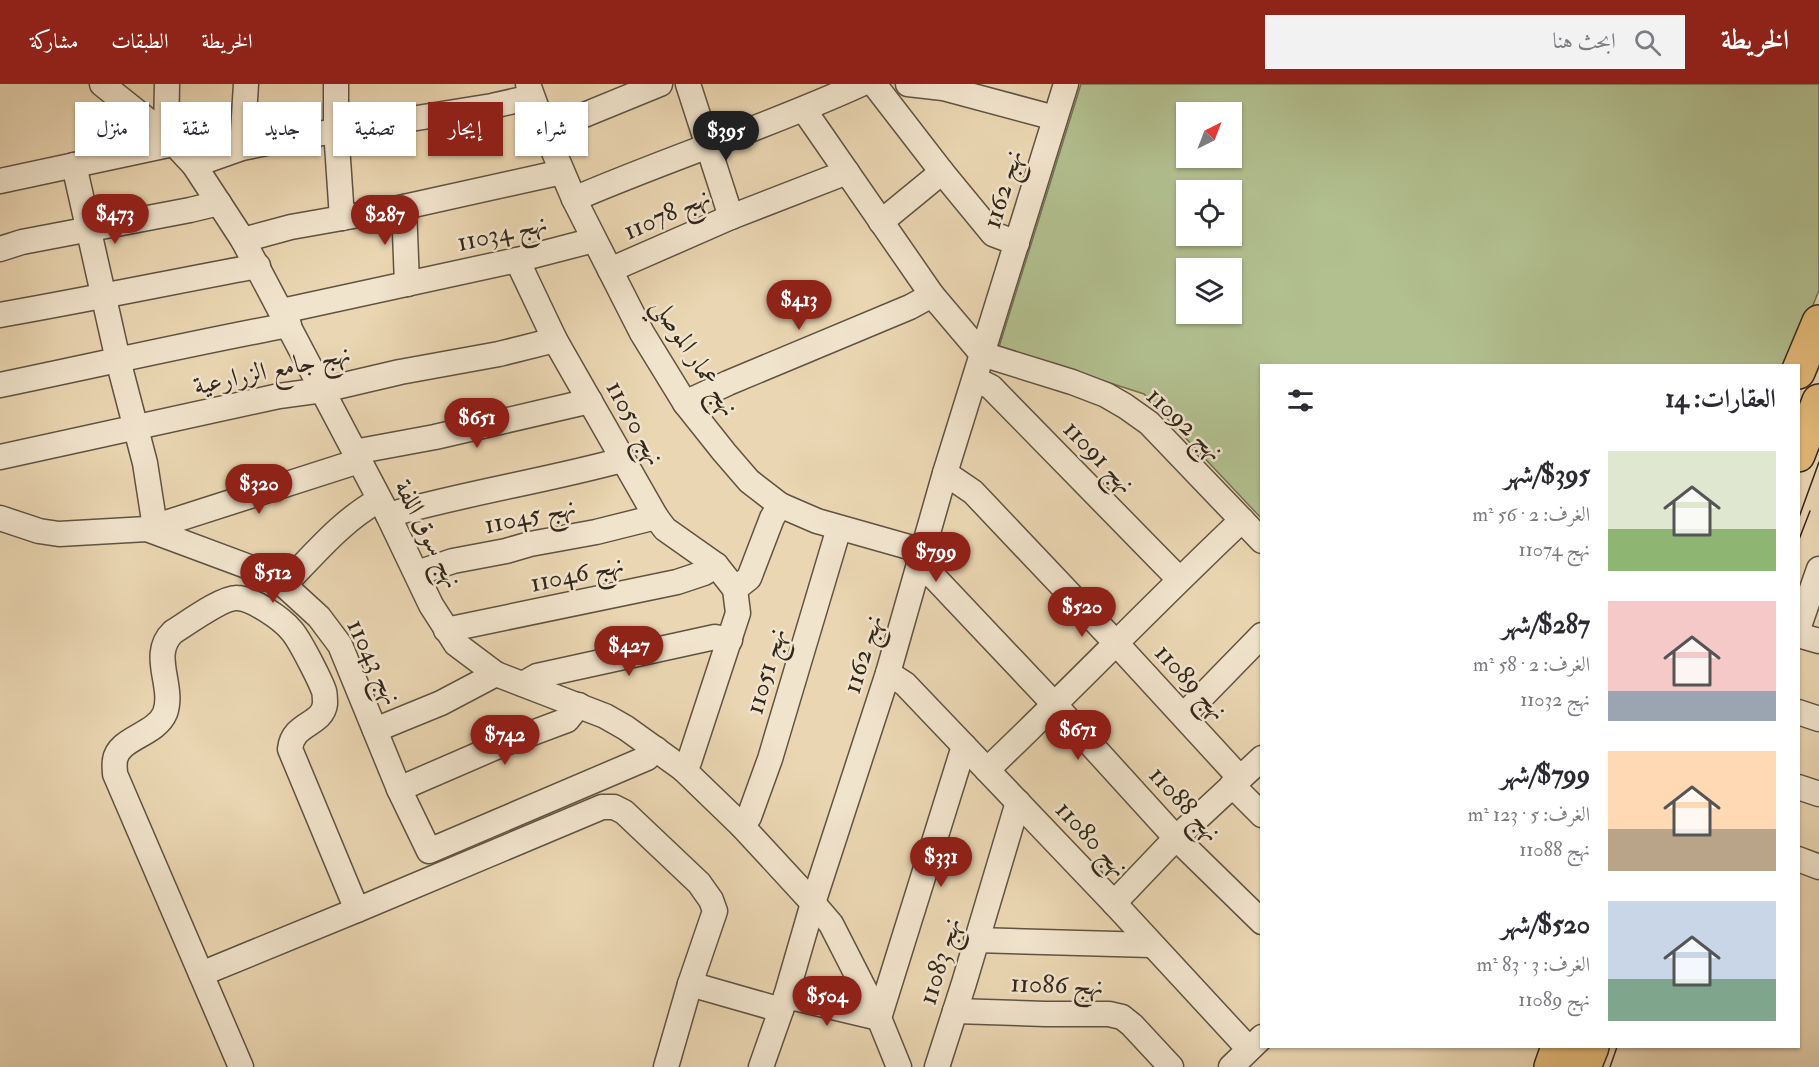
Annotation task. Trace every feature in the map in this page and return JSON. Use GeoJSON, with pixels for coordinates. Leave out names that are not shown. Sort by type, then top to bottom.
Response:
{"type":"FeatureCollection","features":[{"type":"Feature","properties":{"kind":"highway"},"geometry":{"type":"LineString","coordinates":[[1800,367],[1819,322]]}},
{"type":"Feature","properties":{"kind":"highway"},"geometry":{"type":"LineString","coordinates":[[1800,450],[1819,400]]}},
{"type":"Feature","properties":{"kind":"highway"},"geometry":{"type":"LineString","coordinates":[[1551,1067],[1558,1048]]}},
{"type":"Feature","properties":{"kind":"highway"},"geometry":{"type":"LineString","coordinates":[[1584,1067],[1592,1048]]}},
{"type":"Feature","properties":{"kind":"street","name":"نهج سوق اللفة"},"geometry":{"type":"LineString","coordinates":[[102,84],[161,133]]}},
{"type":"Feature","properties":{"kind":"street"},"geometry":{"type":"LineString","coordinates":[[167,84],[168,102]]}},
{"type":"Feature","properties":{"kind":"street"},"geometry":{"type":"LineString","coordinates":[[242,148],[246,84]]}},
{"type":"Feature","properties":{"kind":"street"},"geometry":{"type":"LineString","coordinates":[[336,84],[336,102]]}},
{"type":"Feature","properties":{"kind":"street"},"geometry":{"type":"LineString","coordinates":[[588,113],[660,84]]}},
{"type":"Feature","properties":{"kind":"street"},"geometry":{"type":"LineString","coordinates":[[688,84],[731,217]]}},
{"type":"Feature","properties":{"kind":"street"},"geometry":{"type":"LineString","coordinates":[[574,199],[637,172],[804,110],[861,84]]}},
{"type":"Feature","properties":{"kind":"street"},"geometry":{"type":"LineString","coordinates":[[874,84],[993,234],[1017,243]]}},
{"type":"Feature","properties":{"kind":"street"},"geometry":{"type":"LineString","coordinates":[[908,84],[953,91],[1055,118]]}},
{"type":"Feature","properties":{"kind":"street","name":"نهج 1162"},"geometry":{"type":"LineString","coordinates":[[761,1067],[888,673],[945,473],[1066,84]]}},
{"type":"Feature","properties":{"kind":"street"},"geometry":{"type":"LineString","coordinates":[[416,118],[492,106],[530,91]]}},
{"type":"Feature","properties":{"kind":"street"},"geometry":{"type":"LineString","coordinates":[[804,110],[932,295],[982,354]]}},
{"type":"Feature","properties":{"kind":"street"},"geometry":{"type":"LineString","coordinates":[[194,165],[242,148],[333,131]]}},
{"type":"Feature","properties":{"kind":"street"},"geometry":{"type":"LineString","coordinates":[[0,181],[161,142]]}},
{"type":"Feature","properties":{"kind":"street","name":"نهج سوق اللفة"},"geometry":{"type":"LineString","coordinates":[[185,156],[219,202],[258,266],[417,573],[431,605],[456,644],[496,674],[605,716],[683,769],[742,826],[831,924],[879,1018],[898,1067]]}},
{"type":"Feature","properties":{"kind":"street"},"geometry":{"type":"LineString","coordinates":[[338,156],[342,218]]}},
{"type":"Feature","properties":{"kind":"street","name":"نهج عمار الموصلي"},"geometry":{"type":"LineString","coordinates":[[555,156],[594,240],[642,333],[685,403],[749,481],[780,504],[817,521],[920,560]]}},
{"type":"Feature","properties":{"kind":"street"},"geometry":{"type":"LineString","coordinates":[[74,165],[118,360],[147,471],[151,528],[356,456],[590,401]]}},
{"type":"Feature","properties":{"kind":"street"},"geometry":{"type":"LineString","coordinates":[[243,240],[291,227],[404,207],[562,172]]}},
{"type":"Feature","properties":{"kind":"street","name":"نهج 11078"},"geometry":{"type":"LineString","coordinates":[[610,270],[731,217],[847,172]]}},
{"type":"Feature","properties":{"kind":"street"},"geometry":{"type":"LineString","coordinates":[[881,222],[942,172]]}},
{"type":"Feature","properties":{"kind":"street"},"geometry":{"type":"LineString","coordinates":[[0,249],[22,242],[190,210],[219,202]]}},
{"type":"Feature","properties":{"kind":"street"},"geometry":{"type":"LineString","coordinates":[[404,207],[407,284]]}},
{"type":"Feature","properties":{"kind":"street","name":"نهج 11034"},"geometry":{"type":"LineString","coordinates":[[0,385],[161,352],[407,284],[517,260],[594,240]]}},
{"type":"Feature","properties":{"kind":"street","name":"نهج 11050"},"geometry":{"type":"LineString","coordinates":[[517,260],[555,340],[656,518],[665,529],[716,565],[735,589]]}},
{"type":"Feature","properties":{"kind":"street"},"geometry":{"type":"LineString","coordinates":[[0,315],[258,266]]}},
{"type":"Feature","properties":{"kind":"street"},"geometry":{"type":"LineString","coordinates":[[685,403],[910,307],[932,295]]}},
{"type":"Feature","properties":{"kind":"street","name":"نهج جامع الزرارعية"},"geometry":{"type":"LineString","coordinates":[[0,457],[279,396],[323,390],[400,372],[499,354],[555,340]]}},
{"type":"Feature","properties":{"kind":"street","name":"نهج 11092"},"geometry":{"type":"LineString","coordinates":[[982,354],[1072,382],[1125,405],[1149,423],[1260,539]]}},
{"type":"Feature","properties":{"kind":"street","name":"نهج 11091"},"geometry":{"type":"LineString","coordinates":[[975,379],[991,387],[1179,579]]}},
{"type":"Feature","properties":{"kind":"street"},"geometry":{"type":"LineString","coordinates":[[284,585],[346,522],[360,511],[481,491],[568,474],[622,460]]}},
{"type":"Feature","properties":{"kind":"street","name":"نهج 11089"},"geometry":{"type":"LineString","coordinates":[[945,473],[973,492],[1184,715],[1260,812]]}},
{"type":"Feature","properties":{"kind":"street"},"geometry":{"type":"LineString","coordinates":[[683,769],[689,762],[738,613],[735,589],[749,578],[772,518],[780,504]]}},
{"type":"Feature","properties":{"kind":"street","name":"نهج 11043"},"geometry":{"type":"LineString","coordinates":[[0,518],[39,531],[59,534],[151,528],[268,574],[284,585],[319,617],[340,645],[399,789],[429,851],[646,758],[656,749]]}},
{"type":"Feature","properties":{"kind":"street","name":"نهج 11045"},"geometry":{"type":"LineString","coordinates":[[417,573],[453,561],[656,518]]}},
{"type":"Feature","properties":{"kind":"street"},"geometry":{"type":"LineString","coordinates":[[987,770],[1055,705],[1179,579],[1242,520]]}},
{"type":"Feature","properties":{"kind":"street","name":"نهج 11051"},"geometry":{"type":"LineString","coordinates":[[742,826],[749,818],[770,759],[838,528]]}},
{"type":"Feature","properties":{"kind":"street","name":"نهج 11088"},"geometry":{"type":"LineString","coordinates":[[920,560],[1176,838],[1260,919]]}},
{"type":"Feature","properties":{"kind":"street","name":"نهج 11046"},"geometry":{"type":"LineString","coordinates":[[446,630],[676,582],[704,573],[716,565]]}},
{"type":"Feature","properties":{"kind":"street"},"geometry":{"type":"LineString","coordinates":[[1800,623],[1819,569]]}},
{"type":"Feature","properties":{"kind":"street"},"geometry":{"type":"LineString","coordinates":[[241,1067],[115,774],[114,761],[117,752],[122,747],[154,727],[164,716],[167,696],[162,660],[163,645],[167,637],[225,600],[235,597],[255,604],[292,630],[324,691],[323,710],[315,720],[294,735],[290,749],[357,910]]}},
{"type":"Feature","properties":{"kind":"street"},"geometry":{"type":"LineString","coordinates":[[1800,635],[1819,641]]}},
{"type":"Feature","properties":{"kind":"street"},"geometry":{"type":"LineString","coordinates":[[523,684],[537,676],[704,639],[715,637],[730,640]]}},
{"type":"Feature","properties":{"kind":"street"},"geometry":{"type":"LineString","coordinates":[[1184,715],[1260,638]]}},
{"type":"Feature","properties":{"kind":"street","name":"نهج 11080"},"geometry":{"type":"LineString","coordinates":[[888,673],[905,684],[1114,903],[1151,945],[1255,1043]]}},
{"type":"Feature","properties":{"kind":"street"},"geometry":{"type":"LineString","coordinates":[[375,730],[441,702],[496,674]]}},
{"type":"Feature","properties":{"kind":"street"},"geometry":{"type":"LineString","coordinates":[[399,789],[503,744],[567,720],[579,705]]}},
{"type":"Feature","properties":{"kind":"street"},"geometry":{"type":"LineString","coordinates":[[1800,713],[1819,719]]}},
{"type":"Feature","properties":{"kind":"street"},"geometry":{"type":"LineString","coordinates":[[690,984],[783,1003],[879,1018],[964,747]]}},
{"type":"Feature","properties":{"kind":"street"},"geometry":{"type":"LineString","coordinates":[[1114,903],[1176,838],[1260,760]]}},
{"type":"Feature","properties":{"kind":"street"},"geometry":{"type":"LineString","coordinates":[[1800,788],[1819,794]]}},
{"type":"Feature","properties":{"kind":"street","name":"نهج 11083"},"geometry":{"type":"LineString","coordinates":[[937,1067],[1018,802]]}},
{"type":"Feature","properties":{"kind":"street"},"geometry":{"type":"LineString","coordinates":[[201,974],[602,807],[614,807],[624,812],[699,883],[711,900],[715,911],[690,984],[666,1067]]}},
{"type":"Feature","properties":{"kind":"street"},"geometry":{"type":"LineString","coordinates":[[1800,861],[1819,867]]}},
{"type":"Feature","properties":{"kind":"street"},"geometry":{"type":"LineString","coordinates":[[976,940],[1151,945]]}},
{"type":"Feature","properties":{"kind":"street","name":"نهج 11086"},"geometry":{"type":"LineString","coordinates":[[955,1011],[1109,1014],[1122,1017],[1171,1067]]}},
{"type":"Feature","properties":{"kind":"street"},"geometry":{"type":"LineString","coordinates":[[1231,1067],[1255,1043]]}},
{"type":"Feature","properties":{"kind":"green space"},"geometry":{"type":"Polygon","coordinates":[[[1081,84],[1819,84],[1819,290],[1790,364],[1260,364],[1260,517],[1144,394],[999,347],[1081,84]]]}},
{"type":"Feature","properties":{"kind":"tram line"},"geometry":{"type":"LineString","coordinates":[[1800,514],[1819,462]]}},
{"type":"Feature","properties":{"kind":"tram line"},"geometry":{"type":"LineString","coordinates":[[1800,537],[1810,511]]}},
{"type":"Feature","properties":{"kind":"tram line"},"geometry":{"type":"LineString","coordinates":[[1610,1067],[1617,1048]]}}]}
